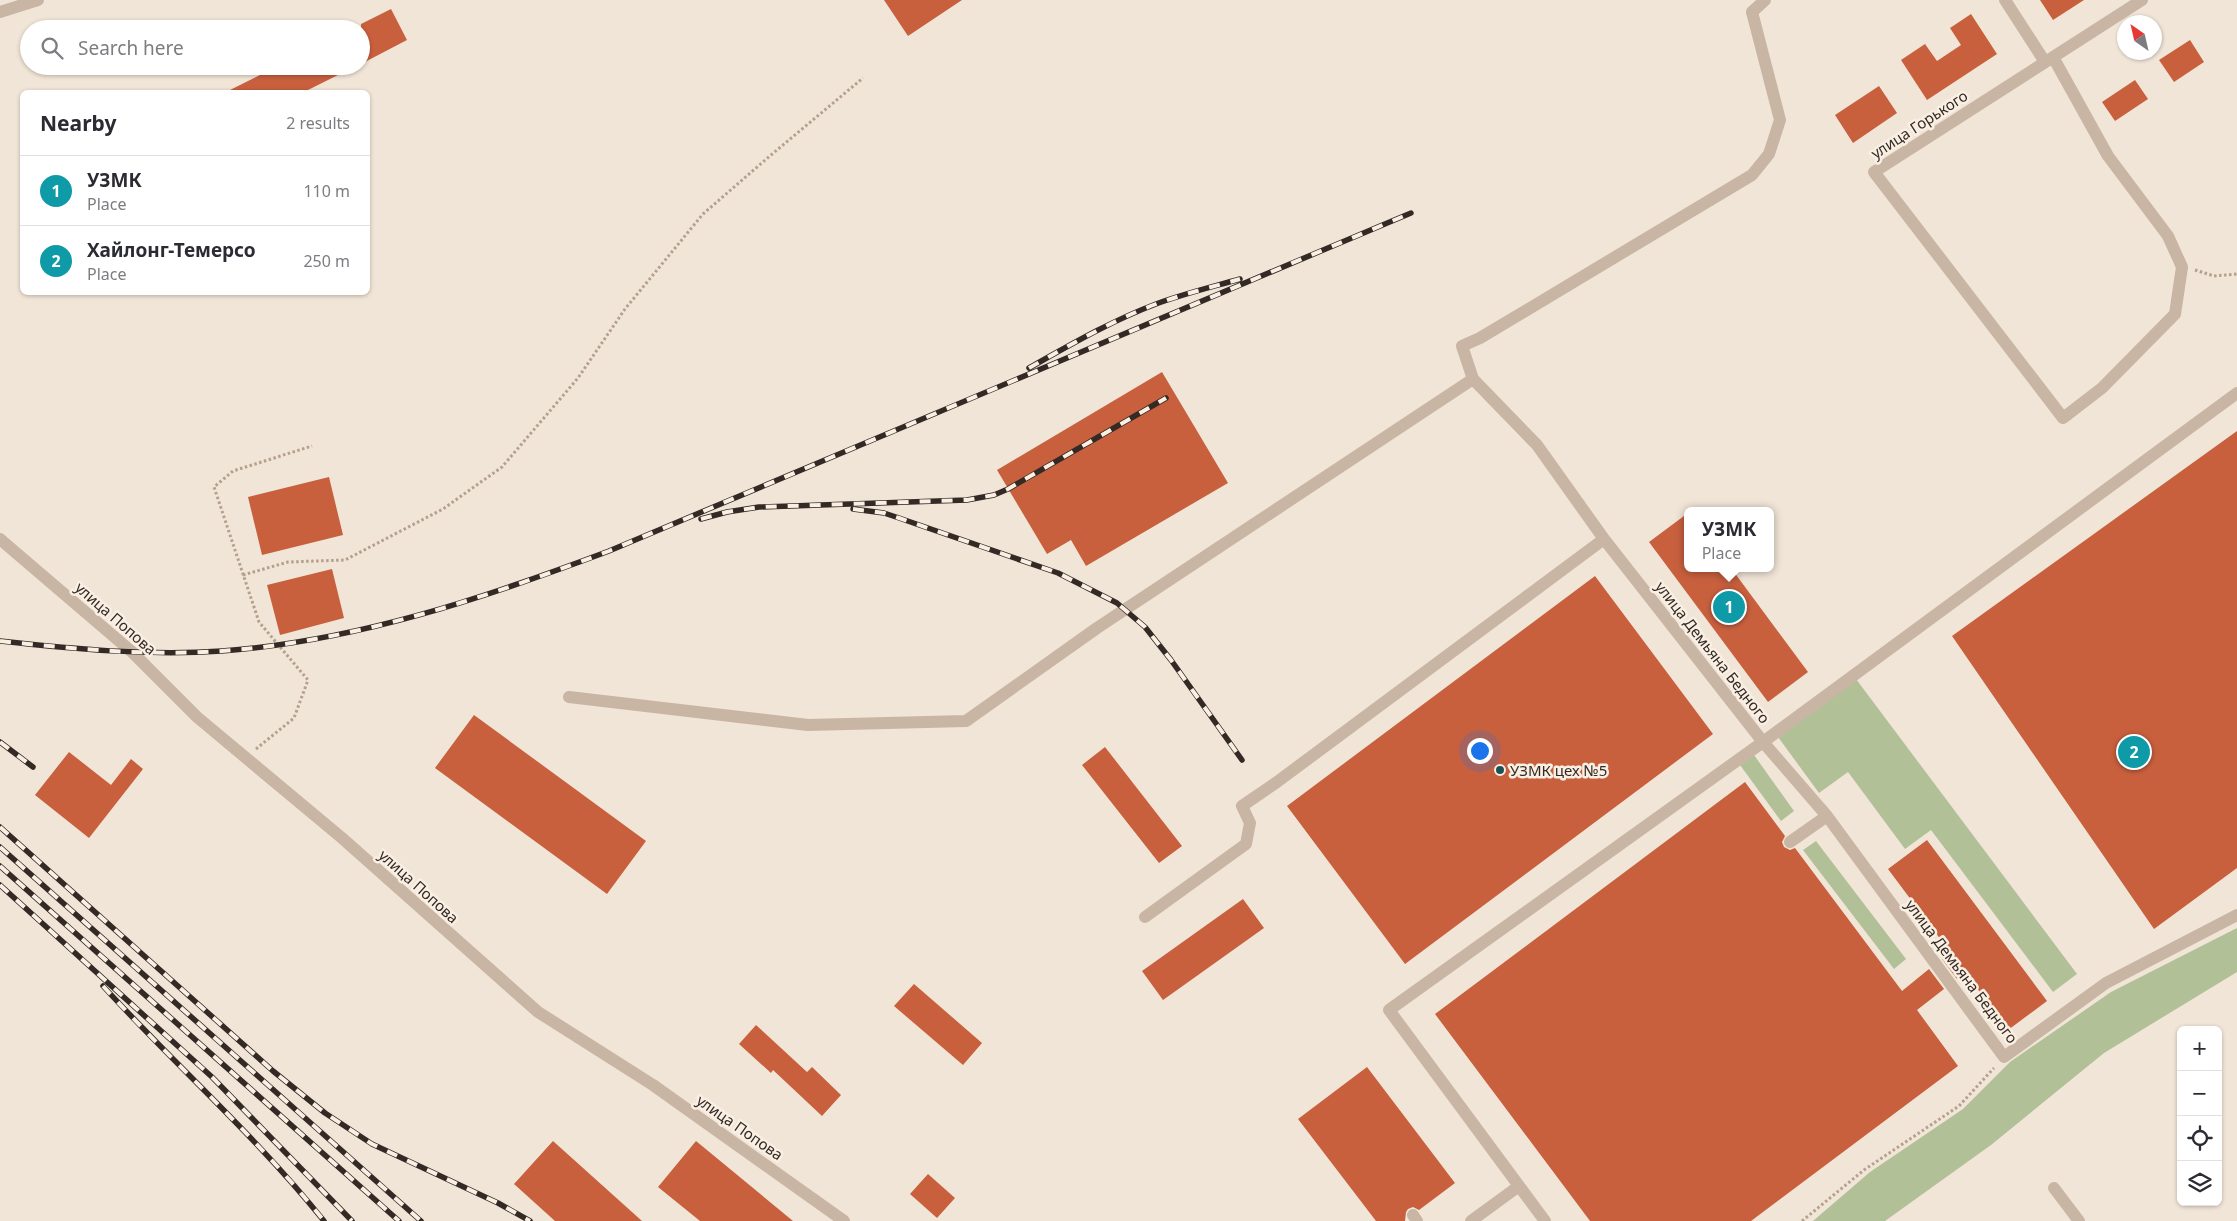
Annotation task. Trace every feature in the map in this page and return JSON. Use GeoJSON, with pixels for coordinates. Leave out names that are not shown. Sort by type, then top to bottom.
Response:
{"type":"FeatureCollection","features":[{"type":"Feature","properties":{"kind":"street"},"geometry":{"type":"LineString","coordinates":[[0,12],[38,0]]}},
{"type":"Feature","properties":{"kind":"street"},"geometry":{"type":"LineString","coordinates":[[569,697],[808,725],[966,721],[1097,628],[1473,379],[1462,346],[1488,333],[1752,175],[1770,154],[1780,120],[1752,12],[1765,0]]}},
{"type":"Feature","properties":{"kind":"street"},"geometry":{"type":"LineString","coordinates":[[2005,0],[2049,59],[2108,156],[2168,236],[2182,267]]}},
{"type":"Feature","properties":{"kind":"street","name":"улица Горького"},"geometry":{"type":"LineString","coordinates":[[2142,0],[1874,172],[2063,418],[2102,388],[2175,314],[2182,267]]}},
{"type":"Feature","properties":{"kind":"street","name":"улица Демьяна Бедного"},"geometry":{"type":"LineString","coordinates":[[1473,379],[1536,445],[1604,539],[1763,742],[1827,816],[2004,1057],[2106,983],[2237,915]]}},
{"type":"Feature","properties":{"kind":"street"},"geometry":{"type":"LineString","coordinates":[[1545,1221],[1389,1010],[1763,742],[2237,393]]}},
{"type":"Feature","properties":{"kind":"street","name":"улица Попова"},"geometry":{"type":"LineString","coordinates":[[0,539],[132,652],[197,717],[342,838],[538,1012],[653,1085],[844,1221]]}},
{"type":"Feature","properties":{"kind":"street"},"geometry":{"type":"LineString","coordinates":[[1145,917],[1246,844],[1250,822],[1242,806],[1604,539]]}},
{"type":"Feature","properties":{"kind":"street"},"geometry":{"type":"LineString","coordinates":[[1790,842],[1827,816]]}},
{"type":"Feature","properties":{"kind":"street"},"geometry":{"type":"LineString","coordinates":[[1471,1221],[1519,1186]]}},
{"type":"Feature","properties":{"kind":"street"},"geometry":{"type":"LineString","coordinates":[[2054,1188],[2079,1221]]}},
{"type":"Feature","properties":{"kind":"path"},"geometry":{"type":"LineString","coordinates":[[243,575],[288,562],[345,560],[443,510],[502,467],[578,378],[625,309],[703,214],[863,78]]}},
{"type":"Feature","properties":{"kind":"path"},"geometry":{"type":"LineString","coordinates":[[2182,267],[2214,276],[2237,274]]}},
{"type":"Feature","properties":{"kind":"path"},"geometry":{"type":"LineString","coordinates":[[246,757],[294,718],[308,680],[259,622],[214,487],[233,471],[312,446]]}},
{"type":"Feature","properties":{"kind":"path"},"geometry":{"type":"LineString","coordinates":[[1802,1221],[1864,1170],[1959,1106],[2004,1057]]}},
{"type":"Feature","properties":{"kind":"green space"},"geometry":{"type":"Polygon","coordinates":[[[1856,679],[2077,974],[2053,992],[1931,830],[1905,849],[1848,772],[1819,793],[1778,737],[1856,679]]]}},
{"type":"Feature","properties":{"kind":"green space"},"geometry":{"type":"Polygon","coordinates":[[[1754,755],[1794,811],[1781,821],[1740,765],[1754,755]]]}},
{"type":"Feature","properties":{"kind":"green space"},"geometry":{"type":"Polygon","coordinates":[[[1816,841],[1906,959],[1894,969],[1803,850],[1816,841]]]}},
{"type":"Feature","properties":{"kind":"green space"},"geometry":{"type":"Polygon","coordinates":[[[2237,928],[2237,972],[2104,1053],[1991,1145],[1885,1221],[1813,1221],[1870,1172],[1963,1109],[2010,1062],[2111,992],[2237,928]]]}},
{"type":"Feature","properties":{"kind":"building"},"geometry":{"type":"Polygon","coordinates":[[[884,0],[962,0],[908,36],[884,0]]]}},
{"type":"Feature","properties":{"kind":"building"},"geometry":{"type":"Polygon","coordinates":[[[2040,0],[2084,0],[2053,20],[2040,0]]]}},
{"type":"Feature","properties":{"kind":"building"},"geometry":{"type":"Polygon","coordinates":[[[391,9],[407,40],[370,59],[369,20],[391,9]]]}},
{"type":"Feature","properties":{"kind":"building"},"geometry":{"type":"Polygon","coordinates":[[[1971,14],[1997,54],[1927,100],[1901,60],[1925,44],[1937,61],[1961,45],[1950,28],[1971,14]]]}},
{"type":"Feature","properties":{"kind":"building"},"geometry":{"type":"Polygon","coordinates":[[[2190,40],[2204,62],[2174,82],[2159,60],[2162,60],[2162,58],[2190,40]]]}},
{"type":"Feature","properties":{"kind":"building"},"geometry":{"type":"Polygon","coordinates":[[[260,75],[338,75],[308,90],[230,90],[260,75]]]}},
{"type":"Feature","properties":{"kind":"building"},"geometry":{"type":"Polygon","coordinates":[[[2135,80],[2148,99],[2115,121],[2102,102],[2135,80]]]}},
{"type":"Feature","properties":{"kind":"building"},"geometry":{"type":"Polygon","coordinates":[[[1879,86],[1897,113],[1853,143],[1835,115],[1879,86]]]}},
{"type":"Feature","properties":{"kind":"building"},"geometry":{"type":"Polygon","coordinates":[[[1162,372],[1228,483],[1086,566],[1071,540],[1047,554],[997,470],[1162,372]]]}},
{"type":"Feature","properties":{"kind":"building"},"geometry":{"type":"Polygon","coordinates":[[[2237,431],[2237,868],[2154,929],[1952,636],[2237,431]]]}},
{"type":"Feature","properties":{"kind":"building"},"geometry":{"type":"Polygon","coordinates":[[[329,477],[343,535],[262,555],[248,497],[329,477]]]}},
{"type":"Feature","properties":{"kind":"building"},"geometry":{"type":"Polygon","coordinates":[[[1684,516],[1684,572],[1734,572],[1808,672],[1768,702],[1649,542],[1684,516]]]}},
{"type":"Feature","properties":{"kind":"building"},"geometry":{"type":"Polygon","coordinates":[[[332,569],[344,618],[280,635],[267,585],[332,569]]]}},
{"type":"Feature","properties":{"kind":"building","name":"УЗМК цех №5"},"geometry":{"type":"Polygon","coordinates":[[[1595,576],[1713,734],[1405,964],[1287,806],[1595,576]]]}},
{"type":"Feature","properties":{"kind":"building"},"geometry":{"type":"Polygon","coordinates":[[[474,715],[646,841],[607,894],[435,768],[474,715]]]}},
{"type":"Feature","properties":{"kind":"building"},"geometry":{"type":"Polygon","coordinates":[[[1105,747],[1182,846],[1159,863],[1082,765],[1105,747]]]}},
{"type":"Feature","properties":{"kind":"building"},"geometry":{"type":"Polygon","coordinates":[[[69,752],[111,785],[131,759],[143,769],[89,838],[35,795],[69,752]]]}},
{"type":"Feature","properties":{"kind":"building"},"geometry":{"type":"Polygon","coordinates":[[[1745,782],[1785,836],[1782,842],[1784,847],[1790,850],[1795,848],[1902,991],[1929,969],[1944,989],[1917,1010],[1958,1066],[1751,1221],[1590,1221],[1435,1014],[1745,782]]]}},
{"type":"Feature","properties":{"kind":"building"},"geometry":{"type":"Polygon","coordinates":[[[1927,840],[2047,1001],[2008,1030],[1965,972],[1957,979],[1942,959],[1950,952],[1888,869],[1927,840]]]}},
{"type":"Feature","properties":{"kind":"building"},"geometry":{"type":"Polygon","coordinates":[[[1243,899],[1264,928],[1163,1000],[1142,971],[1243,899]]]}},
{"type":"Feature","properties":{"kind":"building"},"geometry":{"type":"Polygon","coordinates":[[[914,984],[982,1043],[963,1065],[894,1006],[914,984]]]}},
{"type":"Feature","properties":{"kind":"building"},"geometry":{"type":"Polygon","coordinates":[[[756,1025],[807,1072],[812,1067],[841,1095],[822,1116],[773,1070],[771,1073],[739,1044],[756,1025]]]}},
{"type":"Feature","properties":{"kind":"building"},"geometry":{"type":"Polygon","coordinates":[[[1367,1067],[1455,1183],[1419,1210],[1413,1207],[1408,1209],[1405,1221],[1376,1221],[1298,1119],[1367,1067]]]}},
{"type":"Feature","properties":{"kind":"building"},"geometry":{"type":"Polygon","coordinates":[[[553,1141],[642,1221],[555,1221],[514,1184],[553,1141]]]}},
{"type":"Feature","properties":{"kind":"building"},"geometry":{"type":"Polygon","coordinates":[[[696,1141],[793,1221],[700,1221],[658,1187],[696,1141]]]}},
{"type":"Feature","properties":{"kind":"building"},"geometry":{"type":"Polygon","coordinates":[[[928,1174],[955,1198],[937,1218],[910,1194],[928,1174]]]}},
{"type":"Feature","properties":{"kind":"railway"},"geometry":{"type":"LineString","coordinates":[[0,641],[139,652],[222,651],[322,638],[419,615],[467,601],[609,551],[1411,213]]}},
{"type":"Feature","properties":{"kind":"railway"},"geometry":{"type":"LineString","coordinates":[[1029,368],[1091,334],[1139,311],[1177,297],[1240,279]]}},
{"type":"Feature","properties":{"kind":"railway"},"geometry":{"type":"LineString","coordinates":[[701,519],[727,512],[759,507],[967,500],[994,495],[1008,489],[1166,398]]}},
{"type":"Feature","properties":{"kind":"railway"},"geometry":{"type":"LineString","coordinates":[[853,509],[884,513],[1058,573],[1117,603],[1145,627],[1171,660],[1242,760]]}},
{"type":"Feature","properties":{"kind":"railway"},"geometry":{"type":"LineString","coordinates":[[0,742],[33,767]]}},
{"type":"Feature","properties":{"kind":"railway"},"geometry":{"type":"LineString","coordinates":[[0,827],[273,1071],[325,1113],[372,1144],[498,1203],[530,1221]]}},
{"type":"Feature","properties":{"kind":"railway"},"geometry":{"type":"LineString","coordinates":[[0,847],[421,1221]]}},
{"type":"Feature","properties":{"kind":"railway"},"geometry":{"type":"LineString","coordinates":[[0,866],[399,1221]]}},
{"type":"Feature","properties":{"kind":"railway"},"geometry":{"type":"LineString","coordinates":[[0,885],[212,1077],[352,1221]]}},
{"type":"Feature","properties":{"kind":"railway"},"geometry":{"type":"LineString","coordinates":[[103,986],[244,1131],[324,1221]]}},
{"type":"Feature","properties":{"kind":"place","name":"УЗМК"},"geometry":{"type":"Point","coordinates":[1729,607]}},
{"type":"Feature","properties":{"kind":"place","name":"Хайлонг-Темерсо"},"geometry":{"type":"Point","coordinates":[2134,752]}},
{"type":"Feature","properties":{"kind":"place","name":"УЗМК цех №5"},"geometry":{"type":"Point","coordinates":[1500,770]}}]}
